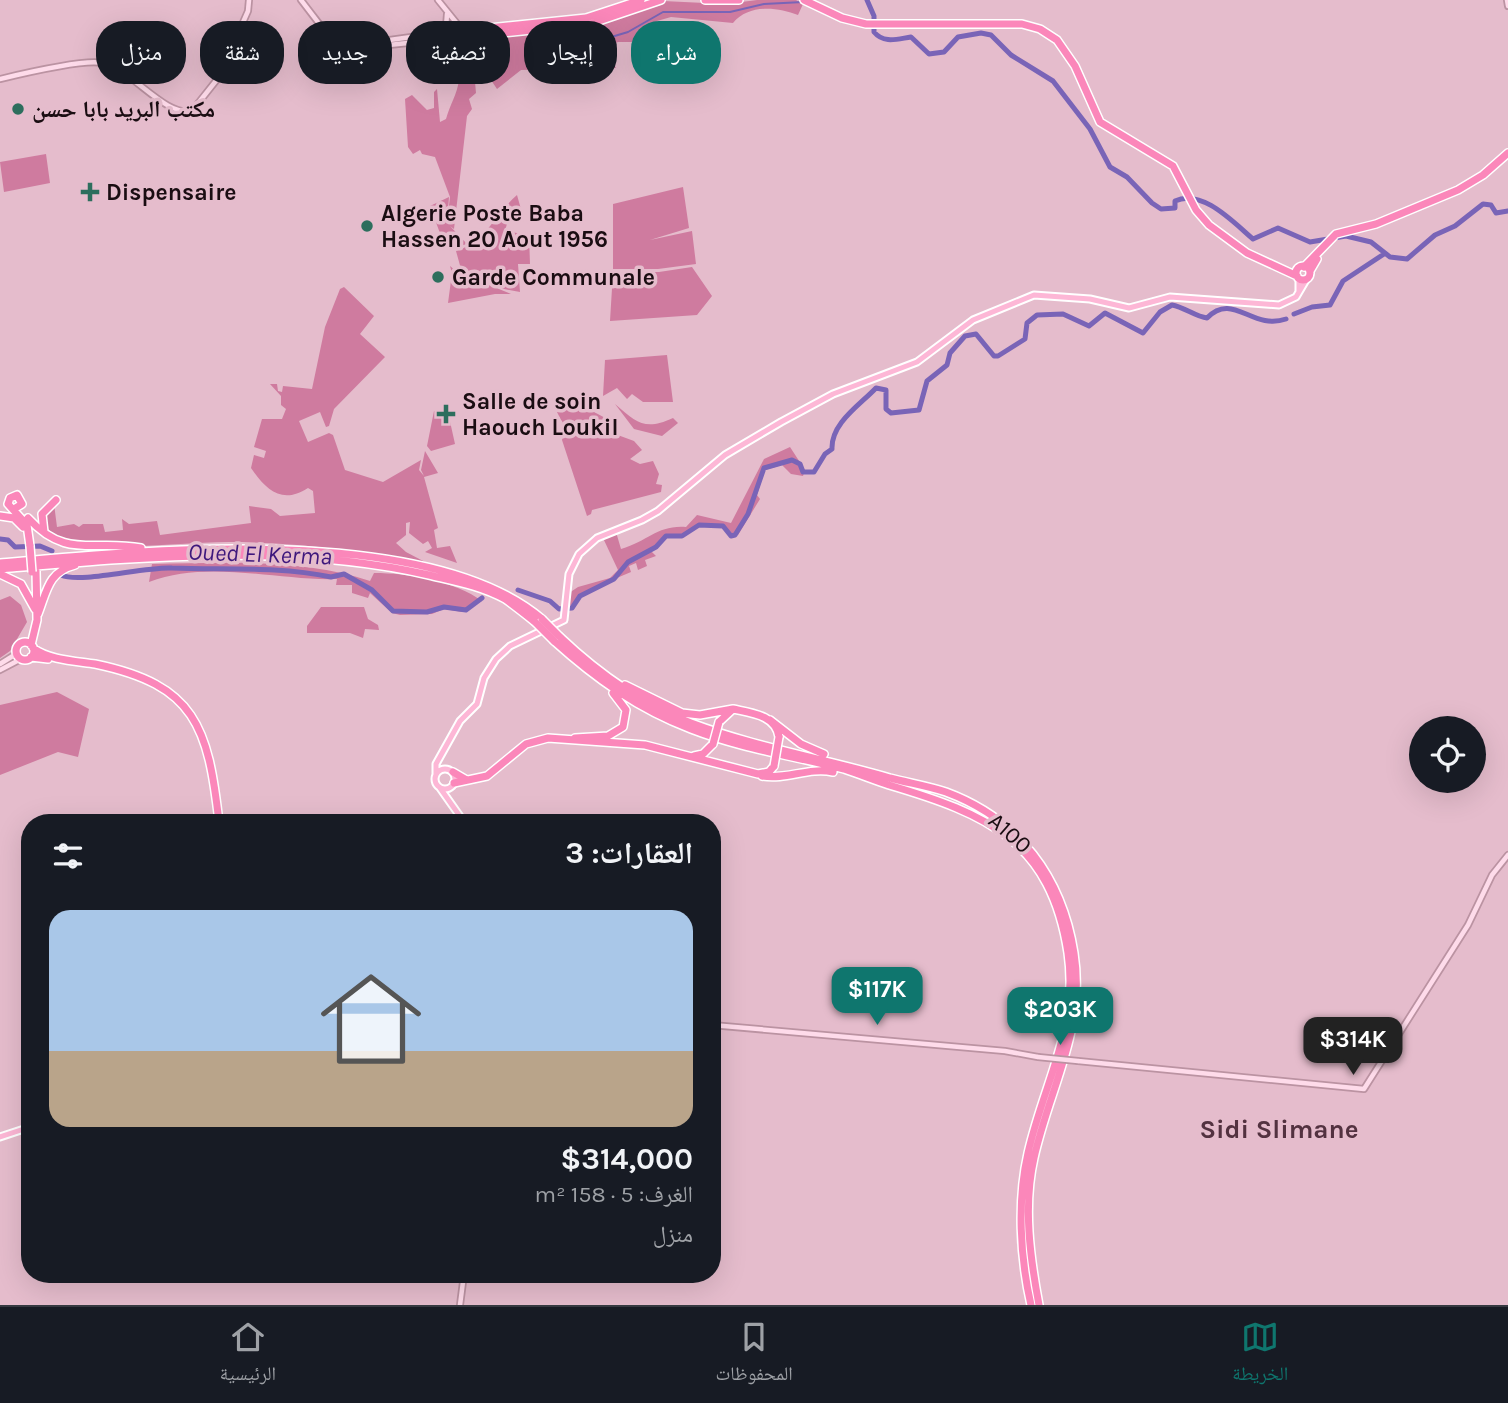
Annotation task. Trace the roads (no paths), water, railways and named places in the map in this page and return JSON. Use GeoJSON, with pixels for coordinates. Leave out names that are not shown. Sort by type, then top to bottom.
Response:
{"type":"FeatureCollection","features":[{"type":"Feature","properties":{"kind":"highway"},"geometry":{"type":"LineString","coordinates":[[510,26],[600,16],[641,0]]}},
{"type":"Feature","properties":{"kind":"highway"},"geometry":{"type":"LineString","coordinates":[[510,29],[590,24],[661,0]]}},
{"type":"Feature","properties":{"kind":"highway"},"geometry":{"type":"LineString","coordinates":[[705,0],[739,0]]}},
{"type":"Feature","properties":{"kind":"highway"},"geometry":{"type":"LineString","coordinates":[[808,1],[844,16],[874,23],[1022,21],[1047,27],[1059,37],[1078,63],[1105,122],[1170,159],[1181,170],[1195,203],[1211,223],[1238,244],[1303,273],[1335,236],[1399,215],[1458,190],[1508,156]]}},
{"type":"Feature","properties":{"kind":"highway"},"geometry":{"type":"LineString","coordinates":[[1335,236],[1373,229],[1467,190],[1508,156]]}},
{"type":"Feature","properties":{"kind":"highway"},"geometry":{"type":"LineString","coordinates":[[47,536],[41,517],[56,500]]}},
{"type":"Feature","properties":{"kind":"highway"},"geometry":{"type":"LineString","coordinates":[[14,507],[47,536],[75,547],[130,547],[149,550]]}},
{"type":"Feature","properties":{"kind":"highway"},"geometry":{"type":"LineString","coordinates":[[0,514],[14,507]]}},
{"type":"Feature","properties":{"kind":"highway"},"geometry":{"type":"LineString","coordinates":[[14,507],[27,524],[31,544]]}},
{"type":"Feature","properties":{"kind":"highway"},"geometry":{"type":"LineString","coordinates":[[0,514],[18,520],[31,544]]}},
{"type":"Feature","properties":{"kind":"highway"},"geometry":{"type":"LineString","coordinates":[[28,519],[36,612]]}},
{"type":"Feature","properties":{"kind":"highway","name":"A100"},"geometry":{"type":"LineString","coordinates":[[0,563],[149,550],[260,549],[390,562],[485,585],[515,598],[606,685],[690,729],[848,770],[961,807],[1013,840],[1046,883],[1064,932],[1070,974],[1069,1014],[1027,1154],[1022,1196],[1021,1222],[1031,1305]]}},
{"type":"Feature","properties":{"kind":"highway","name":"A100"},"geometry":{"type":"LineString","coordinates":[[0,571],[176,555],[270,555],[389,567],[486,591],[505,599],[538,620]]}},
{"type":"Feature","properties":{"kind":"highway"},"geometry":{"type":"LineString","coordinates":[[0,558],[19,561]]}},
{"type":"Feature","properties":{"kind":"highway"},"geometry":{"type":"LineString","coordinates":[[19,656],[30,648],[36,612],[46,588],[60,572],[72,566],[112,559]]}},
{"type":"Feature","properties":{"kind":"highway"},"geometry":{"type":"LineString","coordinates":[[0,571],[21,584],[36,612]]}},
{"type":"Feature","properties":{"kind":"highway","name":"A100"},"geometry":{"type":"LineString","coordinates":[[557,639],[634,695],[692,723],[947,793],[989,813],[1023,840],[1042,865],[1066,918],[1076,973],[1075,1019],[1030,1180],[1029,1229],[1039,1305]]}},
{"type":"Feature","properties":{"kind":"highway"},"geometry":{"type":"LineString","coordinates":[[19,656],[18,645],[53,656],[134,673],[160,685],[175,696],[192,715],[203,738],[216,814]]}},
{"type":"Feature","properties":{"kind":"highway"},"geometry":{"type":"LineString","coordinates":[[581,656],[623,684],[682,713],[700,715],[733,709],[770,720],[808,748],[852,761],[881,775]]}},
{"type":"Feature","properties":{"kind":"highway"},"geometry":{"type":"LineString","coordinates":[[453,785],[465,779],[487,776],[526,744],[548,738],[608,736],[619,731],[625,722],[626,710],[606,685]]}},
{"type":"Feature","properties":{"kind":"highway"},"geometry":{"type":"LineString","coordinates":[[679,753],[703,754],[713,744],[719,722],[733,709]]}},
{"type":"Feature","properties":{"kind":"highway"},"geometry":{"type":"LineString","coordinates":[[758,774],[769,772],[774,766],[779,737],[777,728],[770,720]]}},
{"type":"Feature","properties":{"kind":"highway"},"geometry":{"type":"LineString","coordinates":[[548,738],[645,745],[774,777],[819,769],[898,788]]}},
{"type":"Feature","properties":{"kind":"highway"},"geometry":{"type":"LineString","coordinates":[[713,744],[717,759],[732,767]]}},
{"type":"Feature","properties":{"kind":"highway"},"geometry":{"type":"LineString","coordinates":[[449,770],[465,779]]}},
{"type":"Feature","properties":{"kind":"main road"},"geometry":{"type":"LineString","coordinates":[[0,79],[101,62],[122,72],[172,107],[183,112],[192,111],[219,77],[248,11],[249,0]]}},
{"type":"Feature","properties":{"kind":"main road"},"geometry":{"type":"LineString","coordinates":[[301,0],[316,21]]}},
{"type":"Feature","properties":{"kind":"main road"},"geometry":{"type":"LineString","coordinates":[[438,0],[452,21]]}},
{"type":"Feature","properties":{"kind":"main road"},"geometry":{"type":"LineString","coordinates":[[1507,0],[1508,6]]}},
{"type":"Feature","properties":{"kind":"main road"},"geometry":{"type":"LineString","coordinates":[[446,21],[447,13]]}},
{"type":"Feature","properties":{"kind":"main road"},"geometry":{"type":"LineString","coordinates":[[458,814],[438,787],[434,768],[460,721],[477,704],[484,678],[496,659],[510,646],[564,620],[569,574],[572,565],[586,546],[597,538],[658,511],[725,455],[834,394],[917,362],[963,325],[1028,297],[1090,299],[1129,308],[1170,298],[1279,305],[1296,297],[1303,273]]}},
{"type":"Feature","properties":{"kind":"main road"},"geometry":{"type":"LineString","coordinates":[[0,664],[19,656]]}},
{"type":"Feature","properties":{"kind":"main road"},"geometry":{"type":"LineString","coordinates":[[0,670],[19,656]]}},
{"type":"Feature","properties":{"kind":"main road"},"geometry":{"type":"LineString","coordinates":[[439,758],[449,770],[453,785],[447,798]]}},
{"type":"Feature","properties":{"kind":"main road"},"geometry":{"type":"LineString","coordinates":[[436,775],[449,770]]}},
{"type":"Feature","properties":{"kind":"main road"},"geometry":{"type":"LineString","coordinates":[[438,787],[453,785]]}},
{"type":"Feature","properties":{"kind":"main road"},"geometry":{"type":"LineString","coordinates":[[721,1027],[1005,1051],[1079,1062],[1364,1089],[1468,925],[1492,875],[1508,855]]}},
{"type":"Feature","properties":{"kind":"main road"},"geometry":{"type":"LineString","coordinates":[[0,1137],[21,1130]]}},
{"type":"Feature","properties":{"kind":"main road"},"geometry":{"type":"LineString","coordinates":[[460,1305],[463,1283]]}},
{"type":"Feature","properties":{"kind":"waterway"},"geometry":{"type":"LineString","coordinates":[[867,0],[874,16],[874,32],[878,36],[891,40],[911,37],[929,54],[944,52],[958,37],[981,33],[991,35],[1011,55],[1053,81],[1090,129],[1110,167],[1127,177],[1161,209],[1175,208],[1175,201],[1185,198],[1196,199],[1217,209],[1253,239],[1278,228],[1310,242],[1346,236],[1371,242],[1390,257],[1407,259],[1435,235],[1455,226],[1483,204],[1491,205],[1496,213],[1508,211]]}},
{"type":"Feature","properties":{"kind":"waterway"},"geometry":{"type":"LineString","coordinates":[[617,35],[663,12],[730,12],[764,4],[803,2]]}},
{"type":"Feature","properties":{"kind":"waterway","name":"Oued El Kerma"},"geometry":{"type":"LineString","coordinates":[[1294,314],[1312,307],[1330,305],[1343,281],[1384,254]]}},
{"type":"Feature","properties":{"kind":"waterway","name":"Oued El Kerma"},"geometry":{"type":"LineString","coordinates":[[518,590],[550,601],[559,609],[572,608],[580,596],[614,579],[628,562],[656,547],[666,536],[682,536],[699,525],[723,526],[731,536],[735,535],[748,514],[764,468],[792,460],[800,464],[803,472],[814,472],[825,454],[832,449],[836,431],[841,423],[876,388],[886,390],[886,409],[891,413],[919,410],[927,381],[947,365],[950,353],[965,336],[976,334],[994,356],[998,356],[1025,339],[1027,323],[1037,315],[1063,314],[1089,326],[1105,313],[1143,333],[1160,312],[1172,305],[1207,318],[1226,308],[1263,320],[1286,319]]}},
{"type":"Feature","properties":{"kind":"waterway","name":"Oued El Kerma"},"geometry":{"type":"LineString","coordinates":[[0,539],[8,540],[15,547],[40,546],[52,551]]}},
{"type":"Feature","properties":{"kind":"waterway","name":"Oued El Kerma"},"geometry":{"type":"LineString","coordinates":[[61,575],[98,576],[161,568],[272,570],[331,577],[344,574],[372,590],[393,611],[427,612],[444,607],[466,610],[482,598]]}},
{"type":"Feature","properties":{"kind":"place","name":"مكتب البريد بابا حسن"},"geometry":{"type":"Point","coordinates":[18,109]}},
{"type":"Feature","properties":{"kind":"place","name":"Dispensaire"},"geometry":{"type":"Point","coordinates":[90,192]}},
{"type":"Feature","properties":{"kind":"place","name":"Algerie Poste Baba Hassen 20 Aout 1956"},"geometry":{"type":"Point","coordinates":[367,226]}},
{"type":"Feature","properties":{"kind":"place","name":"Garde Communale"},"geometry":{"type":"Point","coordinates":[438,277]}},
{"type":"Feature","properties":{"kind":"place","name":"Salle de soin Haouch Loukil"},"geometry":{"type":"Point","coordinates":[446,414]}},
{"type":"Feature","properties":{"kind":"district","name":"Sidi Slimane"},"geometry":{"type":"Point","coordinates":[1279,1129]}}]}
